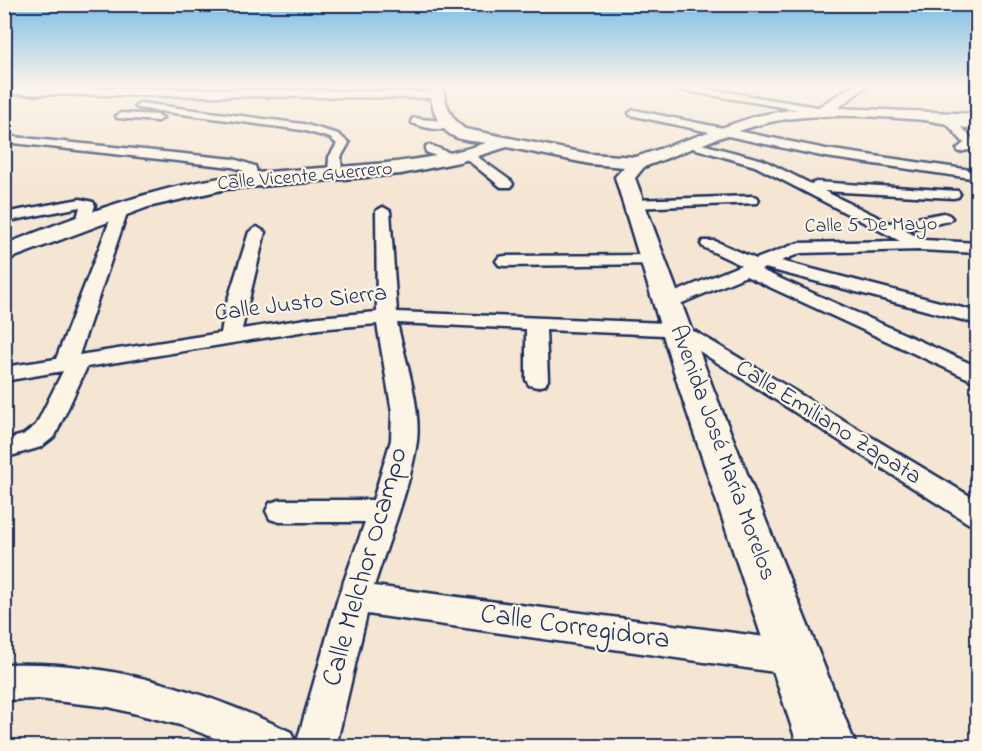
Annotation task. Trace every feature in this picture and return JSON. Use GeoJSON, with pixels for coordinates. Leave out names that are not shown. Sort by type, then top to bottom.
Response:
{"type":"FeatureCollection","features":[{"type":"Feature","properties":{"kind":"street"},"geometry":{"type":"LineString","coordinates":[[251,120],[303,127],[334,136],[344,143],[335,157],[335,174]]}},
{"type":"Feature","properties":{"kind":"street"},"geometry":{"type":"LineString","coordinates":[[448,120],[451,125],[464,134],[590,159],[632,181],[752,200]]}},
{"type":"Feature","properties":{"kind":"street"},"geometry":{"type":"LineString","coordinates":[[669,120],[853,158],[978,175]]}},
{"type":"Feature","properties":{"kind":"street"},"geometry":{"type":"LineString","coordinates":[[632,181],[690,144],[760,120]]}},
{"type":"Feature","properties":{"kind":"street"},"geometry":{"type":"LineString","coordinates":[[789,120],[813,126]]}},
{"type":"Feature","properties":{"kind":"street"},"geometry":{"type":"LineString","coordinates":[[938,120],[978,127]]}},
{"type":"Feature","properties":{"kind":"street"},"geometry":{"type":"LineString","coordinates":[[416,121],[426,125],[451,125]]}},
{"type":"Feature","properties":{"kind":"street"},"geometry":{"type":"LineString","coordinates":[[951,123],[970,143],[969,147],[963,149]]}},
{"type":"Feature","properties":{"kind":"street"},"geometry":{"type":"LineString","coordinates":[[4,139],[234,163],[250,169],[252,179]]}},
{"type":"Feature","properties":{"kind":"street","name":"Calle Vicente Guerrero"},"geometry":{"type":"LineString","coordinates":[[4,254],[84,222],[205,187],[252,179],[386,170],[459,156],[506,142]]}},
{"type":"Feature","properties":{"kind":"street"},"geometry":{"type":"LineString","coordinates":[[690,144],[752,159],[921,245]]}},
{"type":"Feature","properties":{"kind":"street"},"geometry":{"type":"LineString","coordinates":[[430,149],[459,156],[506,184]]}},
{"type":"Feature","properties":{"kind":"street"},"geometry":{"type":"LineString","coordinates":[[805,185],[853,158]]}},
{"type":"Feature","properties":{"kind":"street","name":"Avenida José María Morelos"},"geometry":{"type":"LineString","coordinates":[[632,181],[652,260],[697,391],[827,747]]}},
{"type":"Feature","properties":{"kind":"street"},"geometry":{"type":"LineString","coordinates":[[805,185],[953,194]]}},
{"type":"Feature","properties":{"kind":"street"},"geometry":{"type":"LineString","coordinates":[[4,218],[80,203],[88,205],[84,222]]}},
{"type":"Feature","properties":{"kind":"street"},"geometry":{"type":"LineString","coordinates":[[4,448],[32,441],[46,430],[122,210]]}},
{"type":"Feature","properties":{"kind":"street","name":"Calle Melchor Ocampo"},"geometry":{"type":"LineString","coordinates":[[316,747],[354,598],[396,473],[404,440],[404,412],[386,317],[388,303],[383,211]]}},
{"type":"Feature","properties":{"kind":"street"},"geometry":{"type":"LineString","coordinates":[[889,228],[944,218]]}},
{"type":"Feature","properties":{"kind":"street"},"geometry":{"type":"LineString","coordinates":[[230,338],[235,309],[257,232]]}},
{"type":"Feature","properties":{"kind":"street"},"geometry":{"type":"LineString","coordinates":[[709,244],[978,376]]}},
{"type":"Feature","properties":{"kind":"street","name":"Calle 5 De Mayo"},"geometry":{"type":"LineString","coordinates":[[673,317],[755,265],[791,249],[921,245],[978,248]]}},
{"type":"Feature","properties":{"kind":"street"},"geometry":{"type":"LineString","coordinates":[[505,261],[652,260]]}},
{"type":"Feature","properties":{"kind":"street"},"geometry":{"type":"LineString","coordinates":[[755,265],[978,318]]}},
{"type":"Feature","properties":{"kind":"street","name":"Calle Justo Sierra"},"geometry":{"type":"LineString","coordinates":[[4,374],[318,323],[386,317],[654,327],[673,317]]}},
{"type":"Feature","properties":{"kind":"street","name":"Calle Emiliano Zapata"},"geometry":{"type":"LineString","coordinates":[[673,317],[978,515]]}},
{"type":"Feature","properties":{"kind":"street"},"geometry":{"type":"LineString","coordinates":[[536,324],[537,380]]}},
{"type":"Feature","properties":{"kind":"street"},"geometry":{"type":"LineString","coordinates":[[280,511],[382,511]]}},
{"type":"Feature","properties":{"kind":"street","name":"Calle Corregidora"},"geometry":{"type":"LineString","coordinates":[[354,598],[796,657]]}},
{"type":"Feature","properties":{"kind":"street"},"geometry":{"type":"LineString","coordinates":[[4,682],[27,680],[82,683],[131,694],[204,714],[277,747]]}}]}
